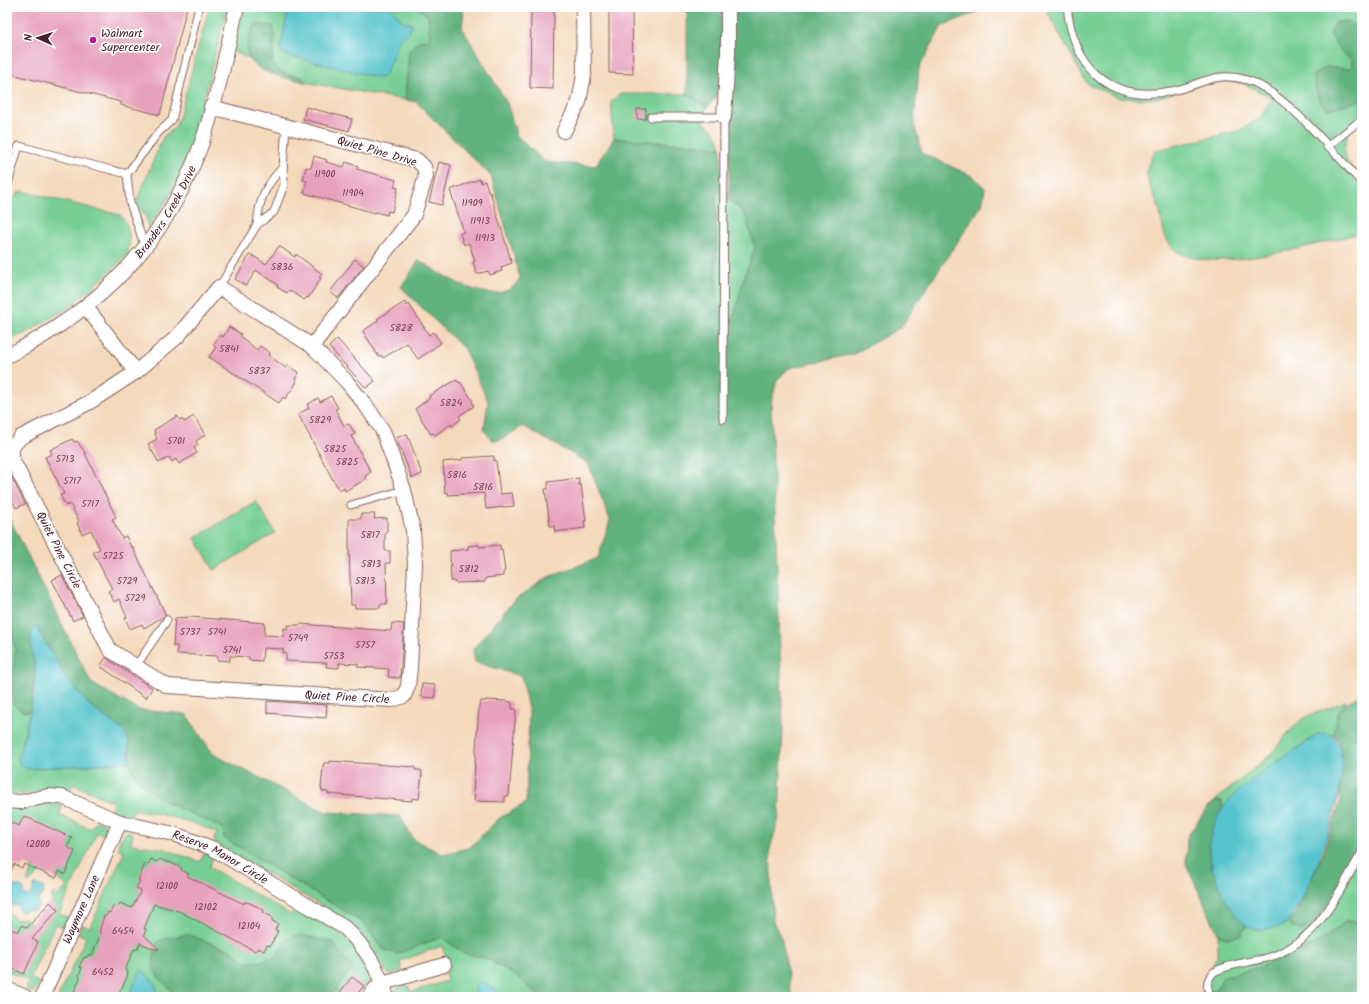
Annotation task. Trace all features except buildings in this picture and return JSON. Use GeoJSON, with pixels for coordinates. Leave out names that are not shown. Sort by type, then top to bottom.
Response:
{"type":"FeatureCollection","features":[{"type":"Feature","properties":{"kind":"street","name":"Branders Creek Drive"},"geometry":{"type":"LineString","coordinates":[[7,356],[42,338],[86,307],[116,280],[145,247],[168,214],[186,179],[201,144],[237,7]]}},
{"type":"Feature","properties":{"kind":"street"},"geometry":{"type":"LineString","coordinates":[[564,131],[579,102],[584,75],[583,7]]}},
{"type":"Feature","properties":{"kind":"street"},"geometry":{"type":"LineString","coordinates":[[724,117],[728,53],[728,7]]}},
{"type":"Feature","properties":{"kind":"street","name":"Quiet Pine Drive"},"geometry":{"type":"LineString","coordinates":[[211,107],[417,160],[426,171],[418,205],[414,215],[312,346]]}},
{"type":"Feature","properties":{"kind":"street","name":"Quiet Pine Circle"},"geometry":{"type":"LineString","coordinates":[[219,287],[312,346],[347,382],[367,407],[383,431],[404,490],[413,530],[415,564],[408,686],[404,696],[392,700],[167,686],[110,650],[12,459],[12,447],[21,437],[90,402],[136,372],[177,337],[219,287]]}},
{"type":"Feature","properties":{"kind":"street"},"geometry":{"type":"LineString","coordinates":[[86,307],[136,372]]}},
{"type":"Feature","properties":{"kind":"street","name":"Reserve Manor Circle"},"geometry":{"type":"LineString","coordinates":[[7,801],[20,802],[48,796],[62,797],[120,822],[174,834],[212,848],[345,928],[362,944],[383,984],[387,997]]}},
{"type":"Feature","properties":{"kind":"street","name":"Waymore Lane"},"geometry":{"type":"LineString","coordinates":[[42,997],[120,822]]}},
{"type":"Feature","properties":{"kind":"street"},"geometry":{"type":"LineString","coordinates":[[369,997],[375,989],[383,984],[444,964]]}},
{"type":"Feature","properties":{"kind":"street"},"geometry":{"type":"LineString","coordinates":[[7,988],[25,997]]}},
{"type":"Feature","properties":{"kind":"lane"},"geometry":{"type":"LineString","coordinates":[[145,247],[130,203],[127,174],[158,133],[172,120],[199,7]]}},
{"type":"Feature","properties":{"kind":"lane"},"geometry":{"type":"LineString","coordinates":[[1066,7],[1076,43],[1085,61],[1096,76],[1109,85],[1124,90],[1152,94],[1172,91],[1207,79],[1229,76],[1249,81],[1275,95],[1362,183]]}},
{"type":"Feature","properties":{"kind":"lane"},"geometry":{"type":"LineString","coordinates":[[651,117],[724,117],[722,419]]}},
{"type":"Feature","properties":{"kind":"lane"},"geometry":{"type":"LineString","coordinates":[[1327,147],[1362,119]]}},
{"type":"Feature","properties":{"kind":"lane"},"geometry":{"type":"LineString","coordinates":[[219,287],[257,225],[274,212],[284,185],[283,167],[286,126]]}},
{"type":"Feature","properties":{"kind":"lane"},"geometry":{"type":"LineString","coordinates":[[7,187],[19,146],[127,174]]}},
{"type":"Feature","properties":{"kind":"lane"},"geometry":{"type":"LineString","coordinates":[[257,225],[258,208],[269,182],[283,167]]}},
{"type":"Feature","properties":{"kind":"lane"},"geometry":{"type":"LineString","coordinates":[[351,505],[404,490]]}},
{"type":"Feature","properties":{"kind":"lane"},"geometry":{"type":"LineString","coordinates":[[136,666],[167,620]]}},
{"type":"Feature","properties":{"kind":"lane"},"geometry":{"type":"LineString","coordinates":[[1211,997],[1207,983],[1209,976],[1214,972],[1288,950],[1315,929],[1325,915],[1362,852]]}},
{"type":"Feature","properties":{"kind":"green space"},"geometry":{"type":"Polygon","coordinates":[[[209,7],[228,7],[189,154],[169,197],[148,229],[146,217],[137,206],[137,200],[163,137],[175,127],[179,118],[209,7]]]}},
{"type":"Feature","properties":{"kind":"green space"},"geometry":{"type":"Polygon","coordinates":[[[242,7],[416,7],[428,15],[430,40],[409,51],[405,100],[305,82],[301,77],[282,73],[272,63],[275,35],[247,51],[251,60],[230,50],[242,7]]]}},
{"type":"Feature","properties":{"kind":"green space"},"geometry":{"type":"Polygon","coordinates":[[[416,7],[464,7],[462,28],[507,103],[517,136],[545,162],[595,166],[614,138],[721,147],[722,183],[716,197],[716,302],[728,319],[735,315],[743,281],[755,248],[745,214],[729,200],[730,7],[990,7],[942,26],[919,68],[914,124],[922,153],[974,177],[985,188],[982,205],[901,327],[854,354],[789,368],[777,380],[771,403],[783,728],[779,818],[770,849],[773,921],[782,941],[792,997],[540,997],[518,977],[486,958],[463,953],[442,937],[397,954],[384,950],[362,922],[224,838],[223,828],[168,803],[137,780],[129,762],[129,740],[124,731],[90,706],[66,678],[37,628],[32,641],[35,672],[30,711],[24,712],[12,703],[15,650],[7,606],[7,513],[91,683],[139,710],[186,714],[213,754],[326,812],[400,816],[413,839],[442,854],[469,848],[498,819],[526,803],[529,714],[521,676],[475,662],[473,649],[515,600],[548,577],[598,558],[610,520],[588,463],[523,426],[500,440],[492,440],[484,430],[488,401],[464,349],[401,287],[419,260],[439,273],[463,285],[488,293],[500,293],[510,289],[520,278],[491,176],[416,102],[405,100],[409,51],[418,41],[430,40],[428,15],[416,7]]]}},
{"type":"Feature","properties":{"kind":"green space"},"geometry":{"type":"Polygon","coordinates":[[[687,7],[722,7],[721,83],[715,99],[707,108],[687,94],[687,7]]]}},
{"type":"Feature","properties":{"kind":"green space"},"geometry":{"type":"Polygon","coordinates":[[[1051,7],[1362,7],[1362,30],[1348,22],[1341,52],[1352,59],[1352,68],[1327,67],[1328,109],[1362,100],[1362,120],[1348,133],[1344,150],[1347,161],[1362,183],[1362,233],[1266,255],[1239,259],[1213,260],[1191,257],[1175,250],[1167,240],[1159,209],[1147,176],[1147,170],[1152,157],[1157,150],[1238,131],[1259,119],[1272,98],[1245,84],[1227,81],[1202,84],[1153,99],[1120,98],[1087,84],[1047,11],[1051,7]]]}},
{"type":"Feature","properties":{"kind":"green space"},"geometry":{"type":"Polygon","coordinates":[[[1335,22],[1348,22],[1362,30],[1362,100],[1328,109],[1319,102],[1313,75],[1327,67],[1348,69],[1352,67],[1352,59],[1341,52],[1330,34],[1335,22]]]}},
{"type":"Feature","properties":{"kind":"green space"},"geometry":{"type":"Polygon","coordinates":[[[258,24],[273,26],[275,35],[272,63],[282,73],[302,77],[305,82],[271,74],[256,65],[250,59],[247,52],[248,43],[252,28],[258,24]]]}},
{"type":"Feature","properties":{"kind":"green space"},"geometry":{"type":"Polygon","coordinates":[[[619,94],[687,94],[707,108],[704,112],[704,123],[715,133],[721,147],[614,138],[611,102],[619,94]]]}},
{"type":"Feature","properties":{"kind":"green space"},"geometry":{"type":"Polygon","coordinates":[[[722,183],[729,200],[745,214],[755,248],[743,281],[735,315],[728,319],[716,302],[716,197],[722,183]]]}},
{"type":"Feature","properties":{"kind":"green space"},"geometry":{"type":"Polygon","coordinates":[[[21,191],[120,215],[128,229],[129,244],[127,255],[76,303],[24,334],[7,341],[7,207],[21,191]]]}},
{"type":"Feature","properties":{"kind":"green space"},"geometry":{"type":"Polygon","coordinates":[[[256,501],[275,533],[214,570],[195,538],[256,501]]]}},
{"type":"Feature","properties":{"kind":"green space"},"geometry":{"type":"Polygon","coordinates":[[[7,606],[15,650],[12,703],[24,712],[30,711],[24,735],[28,769],[129,762],[137,780],[168,803],[223,828],[224,838],[362,922],[384,950],[397,954],[442,937],[463,953],[486,958],[518,977],[540,997],[395,997],[395,990],[404,985],[409,986],[411,992],[447,981],[445,973],[449,967],[442,946],[400,961],[402,971],[391,974],[387,973],[365,939],[342,918],[215,843],[214,839],[217,833],[207,828],[187,821],[134,809],[131,817],[128,818],[111,811],[113,802],[73,784],[68,792],[50,788],[25,794],[7,793],[7,606]]]}},
{"type":"Feature","properties":{"kind":"green space"},"geometry":{"type":"Polygon","coordinates":[[[1362,695],[1362,844],[1317,920],[1302,931],[1291,927],[1289,921],[1296,913],[1324,852],[1340,802],[1339,741],[1334,735],[1338,714],[1344,705],[1362,695]]]}},
{"type":"Feature","properties":{"kind":"green space"},"geometry":{"type":"Polygon","coordinates":[[[1346,701],[1337,715],[1334,735],[1318,734],[1258,776],[1223,808],[1222,801],[1215,801],[1269,756],[1287,734],[1303,718],[1346,701]]]}},
{"type":"Feature","properties":{"kind":"green space"},"geometry":{"type":"Polygon","coordinates":[[[1215,801],[1222,801],[1222,805],[1214,826],[1209,849],[1212,869],[1221,890],[1233,910],[1246,926],[1241,935],[1226,938],[1218,934],[1186,864],[1187,837],[1207,808],[1215,801]]]}},
{"type":"Feature","properties":{"kind":"green space"},"geometry":{"type":"Polygon","coordinates":[[[48,803],[61,804],[62,808],[59,815],[91,829],[95,822],[98,821],[105,824],[107,831],[104,835],[97,832],[59,914],[67,917],[67,921],[64,927],[55,924],[30,978],[37,981],[38,985],[33,992],[28,992],[26,989],[29,981],[7,971],[7,912],[17,920],[23,918],[32,924],[53,901],[50,898],[54,892],[58,896],[67,886],[56,877],[41,871],[29,883],[27,881],[34,865],[25,861],[14,864],[7,875],[7,808],[24,809],[48,803]]]}},
{"type":"Feature","properties":{"kind":"green space"},"geometry":{"type":"Polygon","coordinates":[[[127,832],[131,832],[133,835],[131,844],[165,849],[200,862],[204,854],[206,854],[213,858],[209,867],[291,915],[295,908],[298,907],[339,933],[354,946],[362,956],[372,975],[371,980],[355,997],[58,997],[86,937],[79,934],[79,931],[82,925],[90,927],[124,852],[119,849],[119,842],[127,832]]]}},
{"type":"Feature","properties":{"kind":"green space"},"geometry":{"type":"Polygon","coordinates":[[[1362,844],[1362,921],[1346,921],[1322,940],[1293,956],[1222,978],[1217,990],[1205,993],[1205,980],[1218,955],[1218,934],[1226,938],[1241,935],[1246,926],[1259,930],[1286,924],[1289,921],[1291,927],[1317,920],[1362,844]]]}},
{"type":"Feature","properties":{"kind":"green space"},"geometry":{"type":"Polygon","coordinates":[[[1346,921],[1362,922],[1362,997],[1190,997],[1217,990],[1222,978],[1293,956],[1322,940],[1346,921]]]}},
{"type":"Feature","properties":{"kind":"green space"},"geometry":{"type":"Polygon","coordinates":[[[186,934],[231,950],[247,962],[258,962],[275,957],[285,942],[292,936],[303,935],[332,942],[352,968],[330,997],[177,997],[159,977],[154,967],[153,960],[158,941],[186,934]]]}},
{"type":"Feature","properties":{"kind":"water"},"geometry":{"type":"Polygon","coordinates":[[[289,7],[391,7],[402,21],[412,24],[409,33],[401,36],[385,75],[380,78],[286,55],[280,50],[289,7]]]}},
{"type":"Feature","properties":{"kind":"water"},"geometry":{"type":"Polygon","coordinates":[[[33,627],[37,628],[66,678],[90,706],[124,731],[129,740],[129,762],[27,769],[20,764],[18,759],[30,714],[34,691],[35,670],[31,641],[33,627]]]}},
{"type":"Feature","properties":{"kind":"water"},"geometry":{"type":"Polygon","coordinates":[[[1327,733],[1338,744],[1342,764],[1339,792],[1332,823],[1321,854],[1298,907],[1288,921],[1271,929],[1251,928],[1239,919],[1226,901],[1212,867],[1209,847],[1210,837],[1215,822],[1223,808],[1243,787],[1318,734],[1327,733]]]}},
{"type":"Feature","properties":{"kind":"water"},"geometry":{"type":"Polygon","coordinates":[[[36,884],[44,888],[43,894],[38,898],[39,907],[35,911],[27,910],[23,912],[19,910],[18,905],[11,906],[8,903],[8,886],[21,886],[24,889],[23,894],[28,896],[32,893],[33,887],[36,884]]]}},
{"type":"Feature","properties":{"kind":"water"},"geometry":{"type":"Polygon","coordinates":[[[142,969],[155,984],[159,997],[128,997],[142,969]]]}},
{"type":"Feature","properties":{"kind":"water"},"geometry":{"type":"Polygon","coordinates":[[[480,982],[484,983],[505,997],[476,997],[475,986],[480,982]]]}},
{"type":"Feature","properties":{"kind":"place","name":"Walmart Supercenter"},"geometry":{"type":"Point","coordinates":[93,40]}}]}
